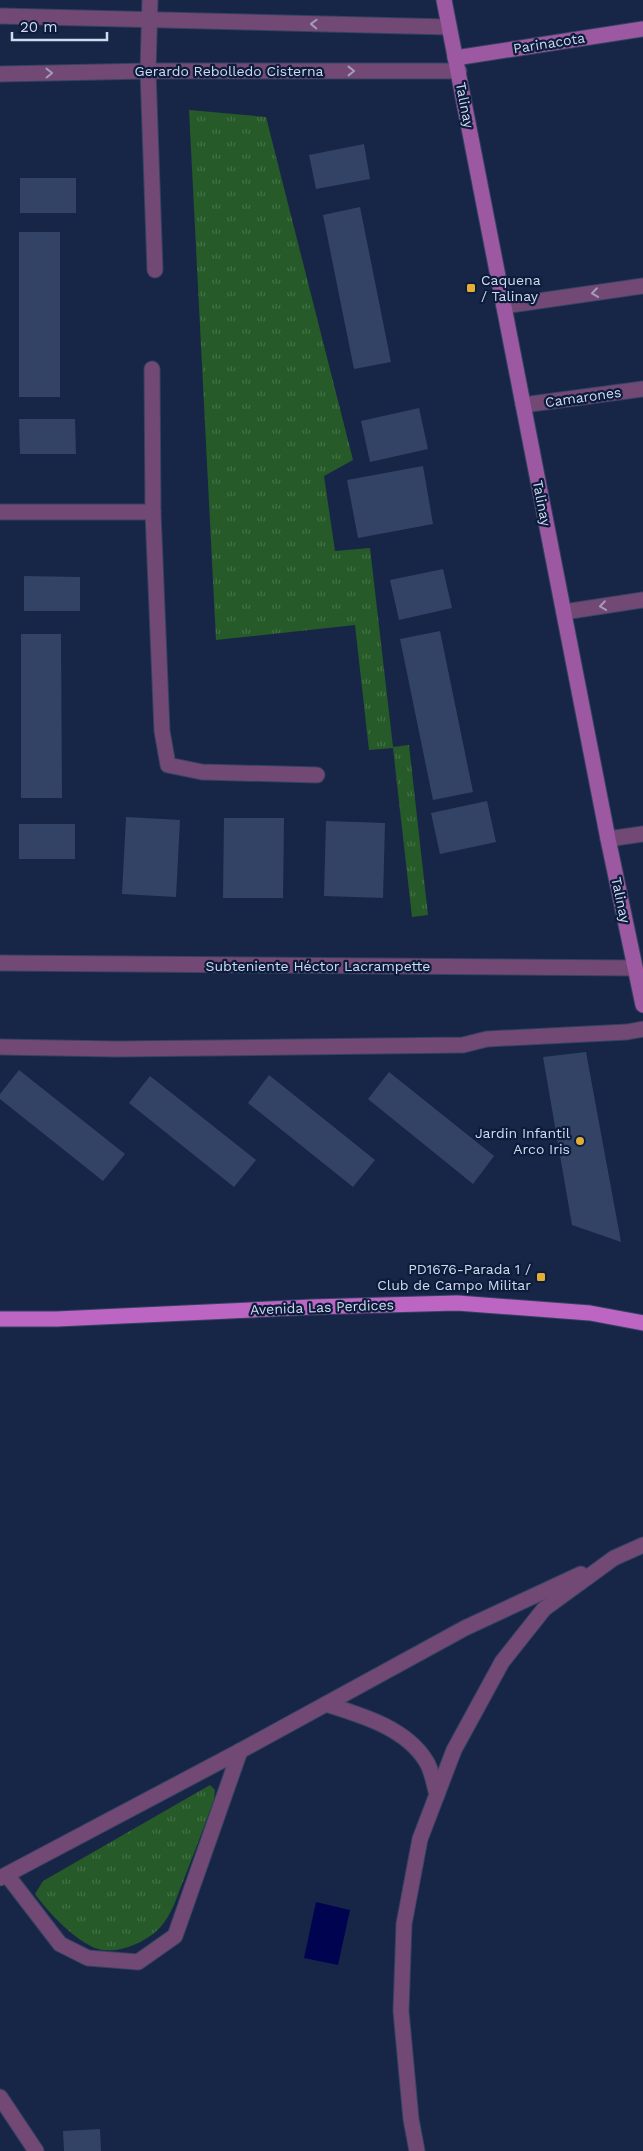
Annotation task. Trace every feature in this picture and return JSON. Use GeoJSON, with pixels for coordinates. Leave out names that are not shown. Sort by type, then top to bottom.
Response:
{"type":"FeatureCollection","features":[{"type":"Feature","properties":{"kind":"main road","name":"Avenida Las Perdices"},"geometry":{"type":"LineString","coordinates":[[0,1319],[57,1319],[312,1307],[457,1303],[590,1313],[643,1323]]}},
{"type":"Feature","properties":{"kind":"street"},"geometry":{"type":"LineString","coordinates":[[150,0],[148,71],[155,270]]}},
{"type":"Feature","properties":{"kind":"street","name":"Talinay"},"geometry":{"type":"LineString","coordinates":[[444,0],[608,839],[643,1005]]}},
{"type":"Feature","properties":{"kind":"street"},"geometry":{"type":"LineString","coordinates":[[0,16],[449,27]]}},
{"type":"Feature","properties":{"kind":"street","name":"Parinacota"},"geometry":{"type":"LineString","coordinates":[[457,65],[643,28]]}},
{"type":"Feature","properties":{"kind":"street","name":"Gerardo Rebolledo Cisterna"},"geometry":{"type":"LineString","coordinates":[[0,74],[457,65]]}},
{"type":"Feature","properties":{"kind":"street"},"geometry":{"type":"LineString","coordinates":[[504,306],[643,286]]}},
{"type":"Feature","properties":{"kind":"street"},"geometry":{"type":"LineString","coordinates":[[152,369],[153,512],[162,732],[168,765],[202,772],[317,775]]}},
{"type":"Feature","properties":{"kind":"street","name":"Camarones"},"geometry":{"type":"LineString","coordinates":[[523,405],[643,389]]}},
{"type":"Feature","properties":{"kind":"street"},"geometry":{"type":"LineString","coordinates":[[0,512],[153,512]]}},
{"type":"Feature","properties":{"kind":"street"},"geometry":{"type":"LineString","coordinates":[[564,612],[643,600]]}},
{"type":"Feature","properties":{"kind":"street"},"geometry":{"type":"LineString","coordinates":[[608,839],[643,834]]}},
{"type":"Feature","properties":{"kind":"street","name":"Subteniente Héctor Lacrampette"},"geometry":{"type":"LineString","coordinates":[[0,963],[635,968]]}},
{"type":"Feature","properties":{"kind":"street"},"geometry":{"type":"LineString","coordinates":[[0,1047],[118,1048],[463,1045],[487,1039],[627,1032],[643,1029]]}},
{"type":"Feature","properties":{"kind":"street"},"geometry":{"type":"LineString","coordinates":[[240,1751],[174,1936],[138,1962],[88,1958],[60,1944],[4,1876],[240,1751],[465,1628],[643,1545]]}},
{"type":"Feature","properties":{"kind":"street"},"geometry":{"type":"LineString","coordinates":[[417,2151],[411,2119],[401,2011],[404,1924],[420,1839],[454,1750],[502,1662],[544,1609],[614,1558]]}},
{"type":"Feature","properties":{"kind":"street"},"geometry":{"type":"LineString","coordinates":[[326,1704],[367,1717],[406,1738],[427,1762],[437,1795]]}},
{"type":"Feature","properties":{"kind":"street"},"geometry":{"type":"LineString","coordinates":[[0,2098],[36,2151]]}},
{"type":"Feature","properties":{"kind":"green space"},"geometry":{"type":"Polygon","coordinates":[[[189,110],[266,117],[353,460],[324,476],[335,551],[370,548],[393,747],[409,745],[428,915],[412,917],[393,748],[369,750],[355,625],[216,640],[189,110]]]}},
{"type":"Feature","properties":{"kind":"green space"},"geometry":{"type":"Polygon","coordinates":[[[210,1785],[215,1790],[214,1800],[173,1906],[160,1928],[144,1940],[116,1950],[98,1949],[72,1933],[47,1909],[35,1894],[43,1881],[210,1785]]]}},
{"type":"Feature","properties":{"kind":"shaded area"},"geometry":{"type":"Polygon","coordinates":[[[316,1902],[350,1910],[338,1965],[304,1958],[316,1902]]]}},
{"type":"Feature","properties":{"kind":"building"},"geometry":{"type":"Polygon","coordinates":[[[364,144],[370,179],[316,189],[309,155],[364,144]]]}},
{"type":"Feature","properties":{"kind":"building"},"geometry":{"type":"Polygon","coordinates":[[[20,178],[76,178],[76,213],[20,213],[20,178]]]}},
{"type":"Feature","properties":{"kind":"building"},"geometry":{"type":"Polygon","coordinates":[[[360,207],[391,362],[354,369],[323,215],[360,207]]]}},
{"type":"Feature","properties":{"kind":"building"},"geometry":{"type":"Polygon","coordinates":[[[19,232],[60,232],[60,397],[19,397],[19,232]]]}},
{"type":"Feature","properties":{"kind":"building"},"geometry":{"type":"Polygon","coordinates":[[[419,408],[428,449],[370,462],[361,421],[419,408]]]}},
{"type":"Feature","properties":{"kind":"building"},"geometry":{"type":"Polygon","coordinates":[[[19,419],[75,419],[76,454],[20,454],[19,419]]]}},
{"type":"Feature","properties":{"kind":"building"},"geometry":{"type":"Polygon","coordinates":[[[423,466],[433,524],[358,538],[347,480],[423,466]]]}},
{"type":"Feature","properties":{"kind":"building"},"geometry":{"type":"Polygon","coordinates":[[[443,569],[452,608],[399,620],[390,580],[443,569]]]}},
{"type":"Feature","properties":{"kind":"building"},"geometry":{"type":"Polygon","coordinates":[[[24,576],[80,577],[80,611],[24,611],[24,576]]]}},
{"type":"Feature","properties":{"kind":"building"},"geometry":{"type":"Polygon","coordinates":[[[440,631],[473,792],[433,800],[400,639],[440,631]]]}},
{"type":"Feature","properties":{"kind":"building"},"geometry":{"type":"Polygon","coordinates":[[[21,634],[61,634],[62,798],[21,798],[21,634]]]}},
{"type":"Feature","properties":{"kind":"building"},"geometry":{"type":"Polygon","coordinates":[[[487,801],[496,842],[440,854],[431,813],[487,801]]]}},
{"type":"Feature","properties":{"kind":"building"},"geometry":{"type":"Polygon","coordinates":[[[126,817],[180,820],[176,897],[122,894],[126,817]]]}},
{"type":"Feature","properties":{"kind":"building"},"geometry":{"type":"Polygon","coordinates":[[[224,818],[284,818],[283,898],[223,898],[224,818]]]}},
{"type":"Feature","properties":{"kind":"building"},"geometry":{"type":"Polygon","coordinates":[[[326,821],[385,823],[383,898],[324,896],[326,821]]]}},
{"type":"Feature","properties":{"kind":"building"},"geometry":{"type":"Polygon","coordinates":[[[19,824],[75,824],[75,859],[19,859],[19,824]]]}},
{"type":"Feature","properties":{"kind":"building","name":"Jardin Infantil Arco Iris"},"geometry":{"type":"Polygon","coordinates":[[[586,1052],[621,1242],[572,1225],[543,1057],[586,1052]]]}},
{"type":"Feature","properties":{"kind":"building"},"geometry":{"type":"Polygon","coordinates":[[[19,1070],[125,1154],[103,1181],[0,1099],[0,1094],[19,1070]]]}},
{"type":"Feature","properties":{"kind":"building"},"geometry":{"type":"Polygon","coordinates":[[[389,1072],[494,1156],[473,1184],[368,1099],[389,1072]]]}},
{"type":"Feature","properties":{"kind":"building"},"geometry":{"type":"Polygon","coordinates":[[[269,1075],[375,1160],[353,1187],[248,1103],[269,1075]]]}},
{"type":"Feature","properties":{"kind":"building"},"geometry":{"type":"Polygon","coordinates":[[[150,1076],[256,1160],[234,1187],[129,1103],[150,1076]]]}},
{"type":"Feature","properties":{"kind":"building"},"geometry":{"type":"Polygon","coordinates":[[[100,2129],[101,2151],[64,2151],[63,2131],[100,2129]]]}},
{"type":"Feature","properties":{"kind":"place","name":"Caquena / Talinay"},"geometry":{"type":"Point","coordinates":[471,288]}},
{"type":"Feature","properties":{"kind":"place","name":"Jardin Infantil Arco Iris"},"geometry":{"type":"Point","coordinates":[580,1141]}},
{"type":"Feature","properties":{"kind":"place","name":"PD1676-Parada 1 / Club de Campo Militar"},"geometry":{"type":"Point","coordinates":[541,1277]}}]}
